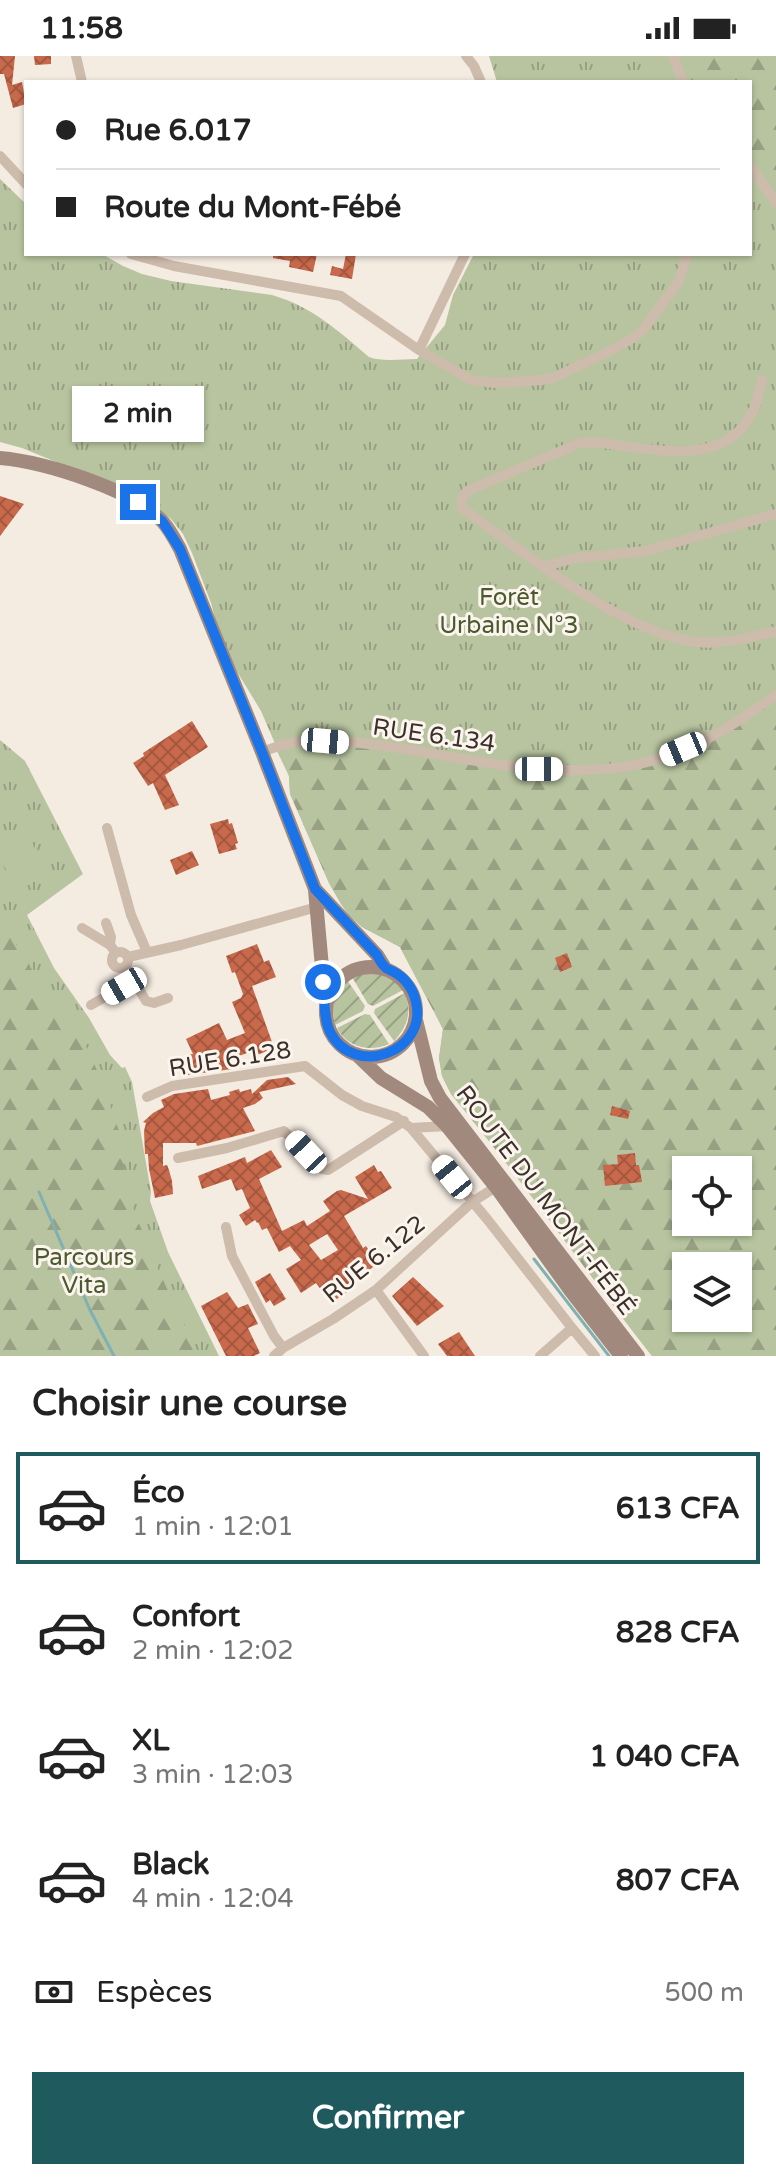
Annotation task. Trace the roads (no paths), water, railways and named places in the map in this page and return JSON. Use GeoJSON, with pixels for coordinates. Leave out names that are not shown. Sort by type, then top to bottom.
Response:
{"type":"FeatureCollection","features":[{"type":"Feature","properties":{"kind":"street"},"geometry":{"type":"LineString","coordinates":[[76,56],[82,80]]}},
{"type":"Feature","properties":{"kind":"street"},"geometry":{"type":"LineString","coordinates":[[466,56],[480,80]]}},
{"type":"Feature","properties":{"kind":"street"},"geometry":{"type":"LineString","coordinates":[[673,56],[684,80]]}},
{"type":"Feature","properties":{"kind":"street"},"geometry":{"type":"LineString","coordinates":[[0,156],[24,182]]}},
{"type":"Feature","properties":{"kind":"street"},"geometry":{"type":"LineString","coordinates":[[752,169],[776,203]]}},
{"type":"Feature","properties":{"kind":"street"},"geometry":{"type":"LineString","coordinates":[[138,256],[174,266],[341,296],[416,348],[471,380],[483,383],[553,378],[633,338],[643,330],[679,281],[686,256]]}},
{"type":"Feature","properties":{"kind":"street"},"geometry":{"type":"LineString","coordinates":[[416,348],[464,256]]}},
{"type":"Feature","properties":{"kind":"street"},"geometry":{"type":"LineString","coordinates":[[762,380],[753,410],[743,425],[722,444],[699,451],[674,453],[580,443],[467,491],[461,504],[463,509],[545,566],[651,630],[700,643],[728,642],[776,631]]}},
{"type":"Feature","properties":{"kind":"street"},"geometry":{"type":"LineString","coordinates":[[0,458],[51,468],[138,502],[162,521],[180,549],[315,889],[326,1007],[330,1030],[345,1049],[369,1057],[383,1055],[396,1050],[407,1040],[416,1020],[417,1004],[411,988],[403,979],[385,968],[365,966],[346,973],[336,982],[326,1007]]}},
{"type":"Feature","properties":{"kind":"street"},"geometry":{"type":"LineString","coordinates":[[545,566],[590,556],[645,551],[776,514]]}},
{"type":"Feature","properties":{"kind":"street","name":"RUE 6.134"},"geometry":{"type":"LineString","coordinates":[[262,752],[295,742],[325,741],[390,747],[539,769],[634,765],[701,742],[744,718],[776,695]]}},
{"type":"Feature","properties":{"kind":"street"},"geometry":{"type":"LineString","coordinates":[[107,828],[131,915],[147,952]]}},
{"type":"Feature","properties":{"kind":"street"},"geometry":{"type":"LineString","coordinates":[[315,889],[377,955],[385,968]]}},
{"type":"Feature","properties":{"kind":"street"},"geometry":{"type":"LineString","coordinates":[[126,962],[147,952],[317,907]]}},
{"type":"Feature","properties":{"kind":"street"},"geometry":{"type":"LineString","coordinates":[[106,923],[113,949]]}},
{"type":"Feature","properties":{"kind":"street"},"geometry":{"type":"LineString","coordinates":[[82,928],[122,953],[146,1001],[154,1003],[168,998]]}},
{"type":"Feature","properties":{"kind":"street"},"geometry":{"type":"LineString","coordinates":[[91,1005],[132,978]]}},
{"type":"Feature","properties":{"kind":"street","name":"ROUTE DU MONT-FÉBÉ"},"geometry":{"type":"LineString","coordinates":[[416,1020],[431,1081],[440,1098],[638,1356]]}},
{"type":"Feature","properties":{"kind":"street","name":"ROUTE DU MONT-FÉBÉ"},"geometry":{"type":"LineString","coordinates":[[356,1054],[381,1078],[428,1107],[447,1126],[621,1356]]}},
{"type":"Feature","properties":{"kind":"street","name":"RUE 6.128"},"geometry":{"type":"LineString","coordinates":[[147,1097],[172,1086],[305,1066],[342,1095],[362,1106],[408,1125],[447,1126]]}},
{"type":"Feature","properties":{"kind":"street"},"geometry":{"type":"LineString","coordinates":[[178,1158],[227,1148],[284,1131],[322,1169],[328,1170],[408,1125],[495,1228],[536,1285],[595,1356]]}},
{"type":"Feature","properties":{"kind":"street","name":"RUE 6.122"},"geometry":{"type":"LineString","coordinates":[[274,1356],[376,1290],[472,1202],[496,1187]]}},
{"type":"Feature","properties":{"kind":"street"},"geometry":{"type":"LineString","coordinates":[[226,1227],[232,1256],[283,1348]]}},
{"type":"Feature","properties":{"kind":"street"},"geometry":{"type":"LineString","coordinates":[[376,1290],[424,1356]]}},
{"type":"Feature","properties":{"kind":"street"},"geometry":{"type":"LineString","coordinates":[[540,1356],[572,1328]]}},
{"type":"Feature","properties":{"kind":"waterway"},"geometry":{"type":"LineString","coordinates":[[39,1192],[90,1310],[114,1356]]}},
{"type":"Feature","properties":{"kind":"waterway"},"geometry":{"type":"LineString","coordinates":[[534,1259],[609,1356]]}},
{"type":"Feature","properties":{"kind":"park label","name":"Forêt Urbaine N°3"},"geometry":{"type":"Point","coordinates":[509,611]}},
{"type":"Feature","properties":{"kind":"park label","name":"Parcours Vita"},"geometry":{"type":"Point","coordinates":[84,1271]}}]}
